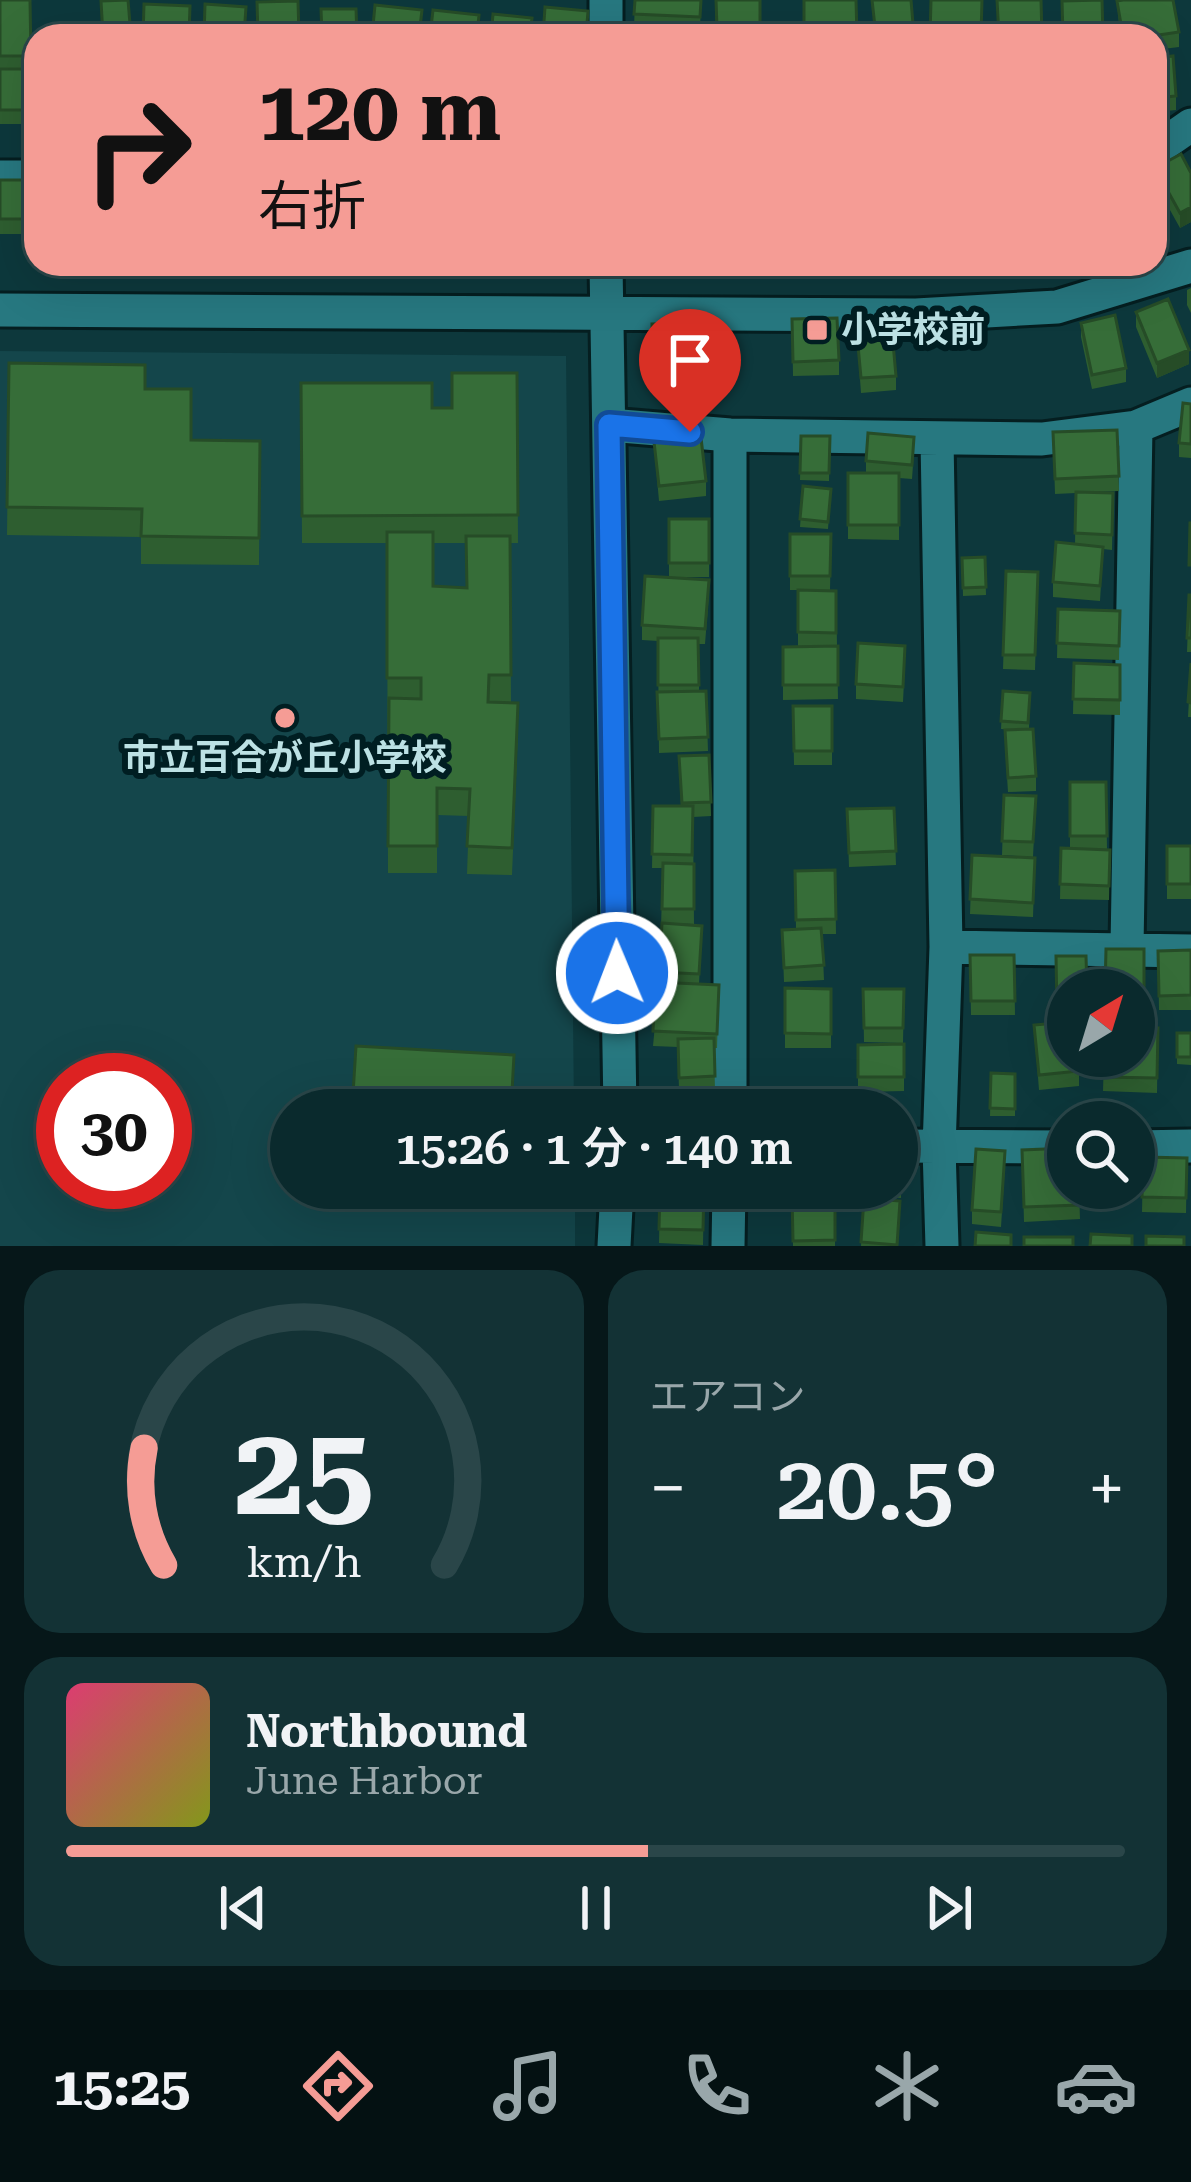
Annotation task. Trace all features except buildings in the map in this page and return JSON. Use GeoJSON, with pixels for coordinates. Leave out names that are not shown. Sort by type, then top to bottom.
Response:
{"type":"FeatureCollection","features":[{"type":"Feature","properties":{"kind":"street"},"geometry":{"type":"LineString","coordinates":[[606,276],[620,1089]]}},
{"type":"Feature","properties":{"kind":"street"},"geometry":{"type":"LineString","coordinates":[[0,310],[783,318],[1057,307],[1158,276]]}},
{"type":"Feature","properties":{"kind":"street"},"geometry":{"type":"LineString","coordinates":[[609,425],[730,435],[1042,439],[1136,427],[1191,404]]}},
{"type":"Feature","properties":{"kind":"street"},"geometry":{"type":"LineString","coordinates":[[1127,947],[1136,427]]}},
{"type":"Feature","properties":{"kind":"street"},"geometry":{"type":"LineString","coordinates":[[730,435],[730,1089]]}},
{"type":"Feature","properties":{"kind":"street"},"geometry":{"type":"LineString","coordinates":[[937,439],[946,947],[939,1148],[943,1246]]}},
{"type":"Feature","properties":{"kind":"street"},"geometry":{"type":"LineString","coordinates":[[946,947],[1191,951]]}},
{"type":"Feature","properties":{"kind":"street"},"geometry":{"type":"LineString","coordinates":[[1155,1147],[1191,1146]]}},
{"type":"Feature","properties":{"kind":"street"},"geometry":{"type":"LineString","coordinates":[[918,1147],[1047,1147]]}},
{"type":"Feature","properties":{"kind":"street"},"geometry":{"type":"LineString","coordinates":[[614,1246],[616,1209]]}},
{"type":"Feature","properties":{"kind":"street"},"geometry":{"type":"LineString","coordinates":[[728,1246],[729,1209]]}},
{"type":"Feature","properties":{"kind":"shaded area","name":"市立百合が丘小学校"},"geometry":{"type":"Polygon","coordinates":[[[0,351],[566,356],[574,1089],[270,1089],[270,1209],[575,1209],[575,1246],[0,1246],[0,351]]]}},
{"type":"Feature","properties":{"kind":"place","name":"小学校前"},"geometry":{"type":"Point","coordinates":[817,330]}},
{"type":"Feature","properties":{"kind":"place","name":"市立百合が丘小学校"},"geometry":{"type":"Point","coordinates":[285,718]}},
{"type":"Feature","properties":{"kind":"route"},"geometry":{"type":"LineString","coordinates":[[617,973],[609,425],[690,432]]}}]}
